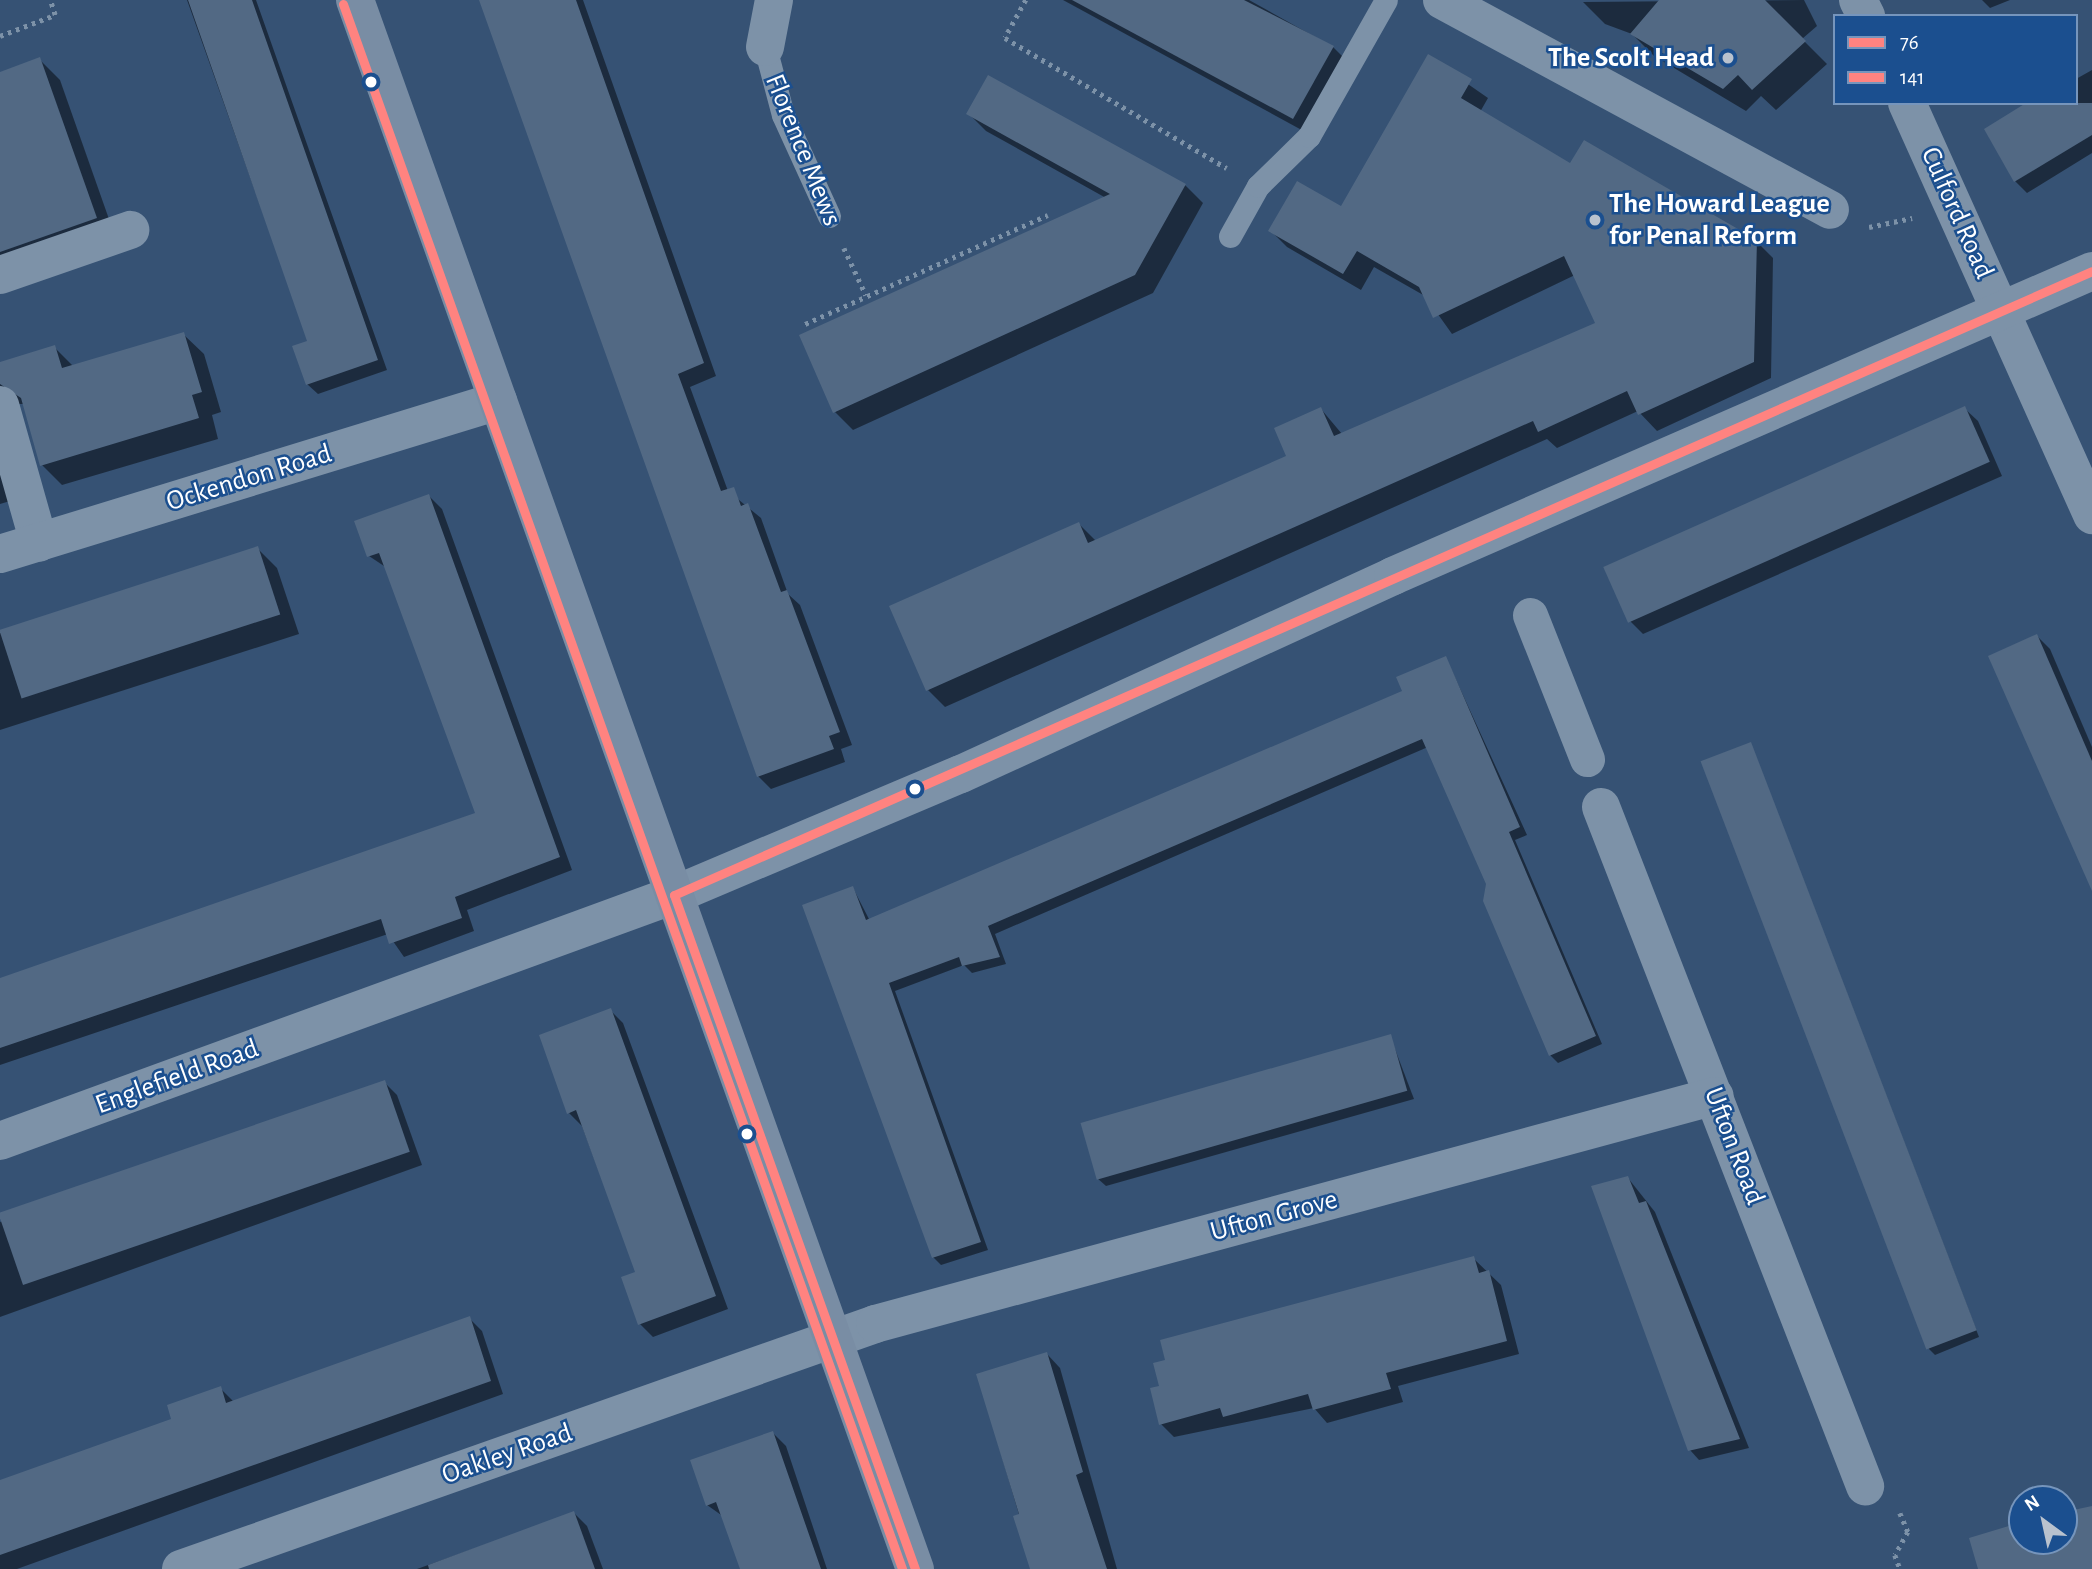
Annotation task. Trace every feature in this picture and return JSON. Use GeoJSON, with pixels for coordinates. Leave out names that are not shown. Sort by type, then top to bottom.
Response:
{"type":"FeatureCollection","features":[{"type":"Feature","properties":{"kind":"main road"},"geometry":{"type":"LineString","coordinates":[[355,0],[915,1569]]}},
{"type":"Feature","properties":{"kind":"street","name":"Florence Mews"},"geometry":{"type":"LineString","coordinates":[[765,47],[774,0]]}},
{"type":"Feature","properties":{"kind":"street"},"geometry":{"type":"LineString","coordinates":[[1442,0],[1830,210]]}},
{"type":"Feature","properties":{"kind":"street","name":"Culford Road"},"geometry":{"type":"LineString","coordinates":[[1908,105],[2092,515]]}},
{"type":"Feature","properties":{"kind":"street"},"geometry":{"type":"LineString","coordinates":[[0,275],[130,230]]}},
{"type":"Feature","properties":{"kind":"street","name":"Englefield Road"},"geometry":{"type":"LineString","coordinates":[[0,1141],[674,895],[961,774],[1393,576],[2092,271]]}},
{"type":"Feature","properties":{"kind":"street","name":"Ockendon Road"},"geometry":{"type":"LineString","coordinates":[[0,554],[499,401]]}},
{"type":"Feature","properties":{"kind":"street"},"geometry":{"type":"LineString","coordinates":[[0,405],[39,543]]}},
{"type":"Feature","properties":{"kind":"street"},"geometry":{"type":"LineString","coordinates":[[1530,615],[1587,759]]}},
{"type":"Feature","properties":{"kind":"street","name":"Ufton Road"},"geometry":{"type":"LineString","coordinates":[[1601,807],[1865,1486]]}},
{"type":"Feature","properties":{"kind":"street","name":"Ufton Grove"},"geometry":{"type":"LineString","coordinates":[[834,1338],[1714,1096]]}},
{"type":"Feature","properties":{"kind":"street","name":"Oakley Road"},"geometry":{"type":"LineString","coordinates":[[181,1569],[834,1338]]}},
{"type":"Feature","properties":{"kind":"lane"},"geometry":{"type":"LineString","coordinates":[[1230,236],[1258,186],[1309,136],[1386,0]]}},
{"type":"Feature","properties":{"kind":"lane","name":"Florence Mews"},"geometry":{"type":"LineString","coordinates":[[765,47],[783,115],[830,216]]}},
{"type":"Feature","properties":{"kind":"path"},"geometry":{"type":"LineString","coordinates":[[0,36],[55,15],[50,0]]}},
{"type":"Feature","properties":{"kind":"path"},"geometry":{"type":"LineString","coordinates":[[1026,0],[1005,38],[1258,186]]}},
{"type":"Feature","properties":{"kind":"path"},"geometry":{"type":"LineString","coordinates":[[1830,210],[1871,227],[1907,220],[1947,194]]}},
{"type":"Feature","properties":{"kind":"path"},"geometry":{"type":"LineString","coordinates":[[805,324],[1048,215]]}},
{"type":"Feature","properties":{"kind":"path","name":"Florence Mews"},"geometry":{"type":"LineString","coordinates":[[830,216],[866,295]]}},
{"type":"Feature","properties":{"kind":"building"},"geometry":{"type":"Polygon","coordinates":[[[188,0],[252,0],[378,360],[306,385],[292,346],[307,341],[188,0]]]}},
{"type":"Feature","properties":{"kind":"building"},"geometry":{"type":"Polygon","coordinates":[[[479,0],[576,0],[704,363],[678,374],[721,491],[734,487],[741,506],[748,503],[781,592],[787,590],[840,732],[829,736],[834,749],[757,777],[479,0]]]}},
{"type":"Feature","properties":{"kind":"building"},"geometry":{"type":"Polygon","coordinates":[[[1072,0],[1244,0],[1334,46],[1293,119],[1072,0]]]}},
{"type":"Feature","properties":{"kind":"building","name":"The Scolt Head"},"geometry":{"type":"Polygon","coordinates":[[[1659,0],[1765,0],[1806,41],[1752,90],[1738,75],[1723,89],[1630,34],[1659,0]]]}},
{"type":"Feature","properties":{"kind":"building"},"geometry":{"type":"Polygon","coordinates":[[[1428,54],[1472,79],[1461,98],[1570,163],[1584,140],[1757,240],[1754,362],[1638,415],[1627,391],[1538,432],[1533,421],[926,691],[889,606],[1079,522],[1088,543],[1286,456],[1274,428],[1321,407],[1334,436],[1595,323],[1564,256],[1433,318],[1419,287],[1357,251],[1343,274],[1268,231],[1297,181],[1341,206],[1428,54]]]}},
{"type":"Feature","properties":{"kind":"building"},"geometry":{"type":"Polygon","coordinates":[[[40,57],[97,218],[0,252],[0,72],[40,57]]]}},
{"type":"Feature","properties":{"kind":"building"},"geometry":{"type":"Polygon","coordinates":[[[988,75],[1186,184],[1135,275],[833,413],[799,335],[1110,194],[966,114],[988,75]]]}},
{"type":"Feature","properties":{"kind":"building"},"geometry":{"type":"Polygon","coordinates":[[[2092,103],[2092,135],[2014,182],[1984,129],[2023,105],[2092,103]]]}},
{"type":"Feature","properties":{"kind":"building"},"geometry":{"type":"Polygon","coordinates":[[[184,332],[202,392],[192,395],[199,418],[40,466],[21,398],[0,384],[0,362],[55,345],[62,368],[184,332]]]}},
{"type":"Feature","properties":{"kind":"building"},"geometry":{"type":"Polygon","coordinates":[[[1965,406],[1990,462],[1628,623],[1603,567],[1965,406]]]}},
{"type":"Feature","properties":{"kind":"building"},"geometry":{"type":"Polygon","coordinates":[[[429,494],[560,857],[455,897],[462,918],[389,944],[381,919],[0,1048],[0,978],[475,813],[379,553],[367,557],[354,521],[429,494]]]}},
{"type":"Feature","properties":{"kind":"building"},"geometry":{"type":"Polygon","coordinates":[[[258,546],[280,614],[22,699],[0,630],[258,546]]]}},
{"type":"Feature","properties":{"kind":"building"},"geometry":{"type":"Polygon","coordinates":[[[2037,634],[2092,761],[2092,891],[1988,656],[2037,634]]]}},
{"type":"Feature","properties":{"kind":"building"},"geometry":{"type":"Polygon","coordinates":[[[1446,656],[1520,827],[1509,832],[1596,1036],[1549,1056],[1483,901],[1486,884],[1422,739],[988,926],[1000,957],[962,966],[959,957],[889,983],[981,1242],[932,1258],[802,905],[853,886],[866,920],[1402,691],[1396,677],[1446,656]]]}},
{"type":"Feature","properties":{"kind":"building"},"geometry":{"type":"Polygon","coordinates":[[[1751,742],[1977,1330],[1926,1350],[1701,761],[1751,742]]]}},
{"type":"Feature","properties":{"kind":"building"},"geometry":{"type":"Polygon","coordinates":[[[611,1008],[716,1296],[638,1325],[621,1277],[635,1272],[576,1110],[567,1114],[539,1035],[611,1008]]]}},
{"type":"Feature","properties":{"kind":"building"},"geometry":{"type":"Polygon","coordinates":[[[1391,1034],[1407,1091],[1097,1180],[1081,1123],[1391,1034]]]}},
{"type":"Feature","properties":{"kind":"building"},"geometry":{"type":"Polygon","coordinates":[[[385,1080],[410,1152],[23,1285],[0,1213],[385,1080]]]}},
{"type":"Feature","properties":{"kind":"building"},"geometry":{"type":"Polygon","coordinates":[[[1628,1176],[1639,1203],[1646,1201],[1740,1439],[1688,1451],[1591,1186],[1628,1176]]]}},
{"type":"Feature","properties":{"kind":"building"},"geometry":{"type":"Polygon","coordinates":[[[1474,1256],[1479,1273],[1489,1270],[1507,1341],[1386,1373],[1391,1389],[1313,1410],[1308,1394],[1223,1417],[1220,1408],[1159,1425],[1150,1388],[1159,1386],[1153,1363],[1165,1360],[1160,1340],[1474,1256]]]}},
{"type":"Feature","properties":{"kind":"building"},"geometry":{"type":"Polygon","coordinates":[[[470,1316],[491,1381],[0,1555],[0,1480],[171,1419],[167,1405],[221,1386],[226,1403],[470,1316]]]}},
{"type":"Feature","properties":{"kind":"building"},"geometry":{"type":"Polygon","coordinates":[[[1047,1352],[1083,1472],[1076,1475],[1107,1569],[1030,1569],[1013,1516],[1019,1514],[976,1374],[1047,1352]]]}},
{"type":"Feature","properties":{"kind":"building"},"geometry":{"type":"Polygon","coordinates":[[[773,1431],[821,1569],[740,1569],[716,1502],[706,1506],[690,1460],[773,1431]]]}},
{"type":"Feature","properties":{"kind":"building"},"geometry":{"type":"Polygon","coordinates":[[[2092,1506],[2092,1569],[1978,1569],[1969,1538],[2008,1526],[2008,1555],[2078,1555],[2078,1509],[2092,1506]]]}},
{"type":"Feature","properties":{"kind":"building"},"geometry":{"type":"Polygon","coordinates":[[[574,1511],[595,1569],[429,1569],[428,1565],[574,1511]]]}},
{"type":"Feature","properties":{"kind":"transit line","name":"141"},"geometry":{"type":"LineString","coordinates":[[343,4],[902,1569]]}},
{"type":"Feature","properties":{"kind":"transit line","name":"76"},"geometry":{"type":"LineString","coordinates":[[674,895],[2092,271]]}},
{"type":"Feature","properties":{"kind":"transit line","name":"76"},"geometry":{"type":"LineString","coordinates":[[674,895],[915,1569]]}},
{"type":"Feature","properties":{"kind":"place","name":"The Scolt Head"},"geometry":{"type":"Point","coordinates":[1728,58]}},
{"type":"Feature","properties":{"kind":"place","name":"The Howard League for Penal Reform"},"geometry":{"type":"Point","coordinates":[1595,220]}}]}
